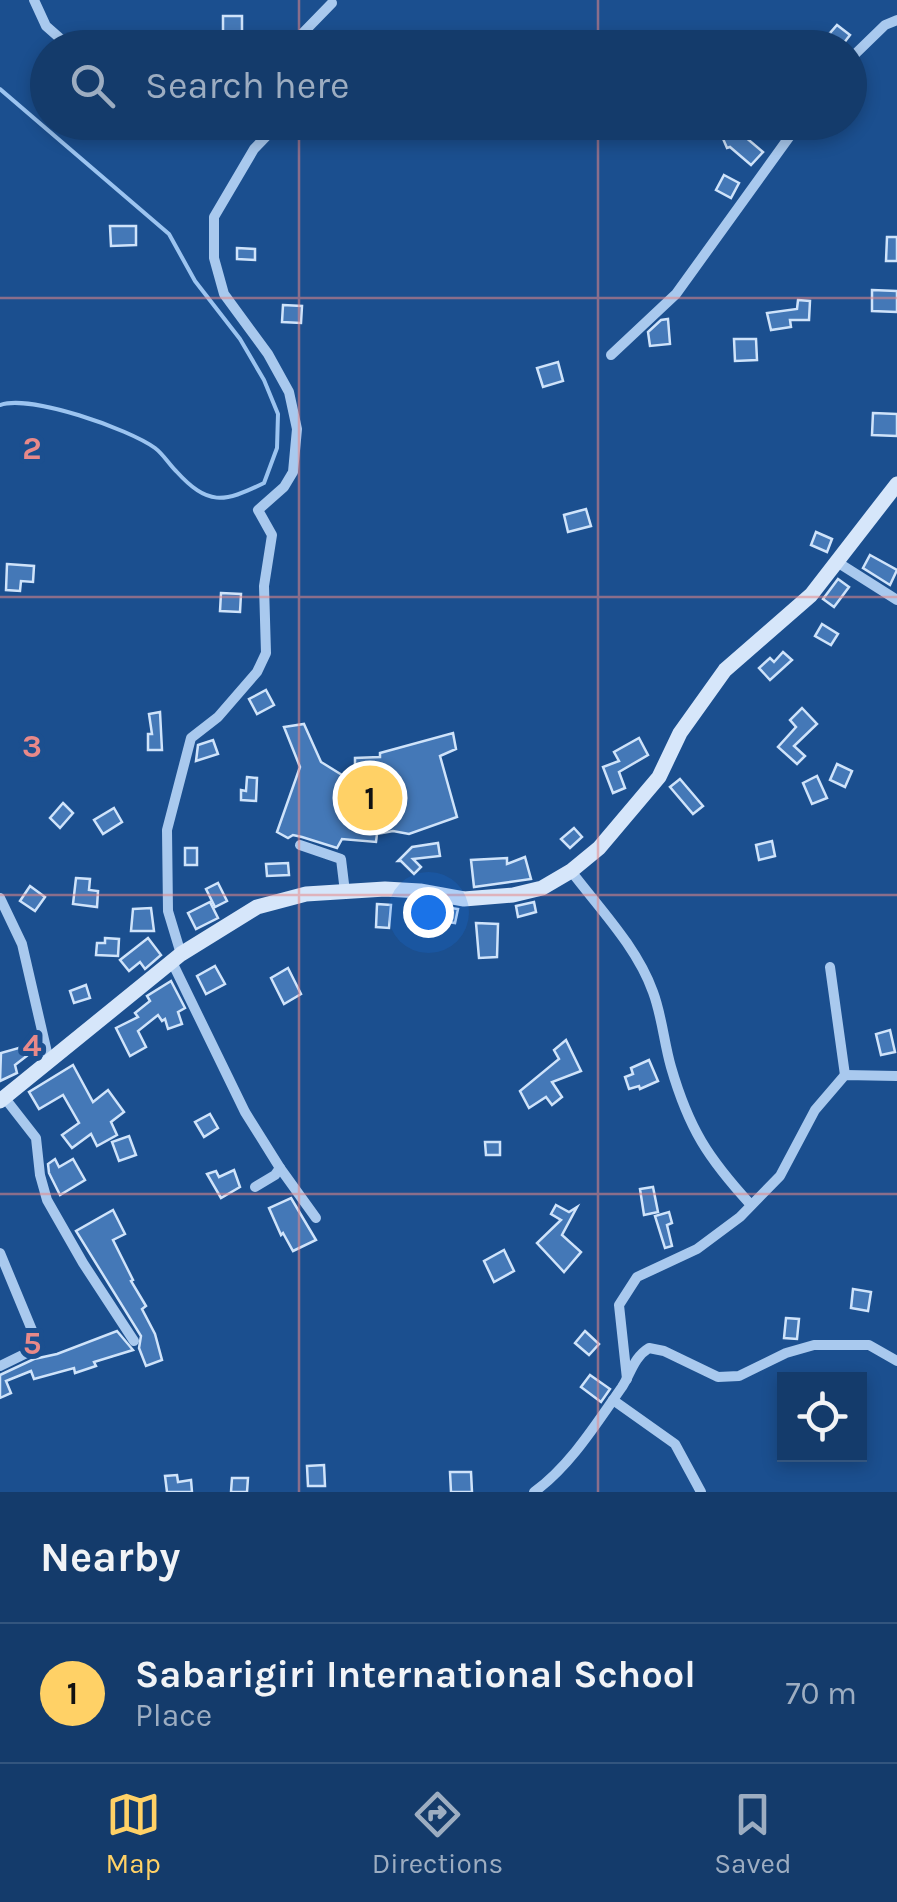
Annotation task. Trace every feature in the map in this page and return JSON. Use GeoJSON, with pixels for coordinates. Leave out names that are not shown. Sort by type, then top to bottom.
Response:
{"type":"FeatureCollection","features":[{"type":"Feature","properties":{"kind":"main road"},"geometry":{"type":"LineString","coordinates":[[2,1099],[176,958],[257,907],[306,894],[345,892],[420,891],[464,899],[513,896],[542,888],[570,871],[599,848],[659,777],[680,732],[725,670],[811,595],[897,484]]}},
{"type":"Feature","properties":{"kind":"street"},"geometry":{"type":"LineString","coordinates":[[34,0],[50,30]]}},
{"type":"Feature","properties":{"kind":"street"},"geometry":{"type":"LineString","coordinates":[[306,30],[332,3]]}},
{"type":"Feature","properties":{"kind":"street"},"geometry":{"type":"LineString","coordinates":[[867,43],[885,25],[897,20]]}},
{"type":"Feature","properties":{"kind":"street"},"geometry":{"type":"LineString","coordinates":[[263,140],[214,217],[214,258],[224,294],[268,354],[289,392],[297,429],[293,472],[284,487],[258,510],[272,534],[264,586],[266,653],[257,672],[218,718],[191,738],[167,830],[168,911],[176,958],[235,1093],[280,1168],[316,1218]]}},
{"type":"Feature","properties":{"kind":"street"},"geometry":{"type":"LineString","coordinates":[[611,355],[676,294],[787,140]]}},
{"type":"Feature","properties":{"kind":"street"},"geometry":{"type":"LineString","coordinates":[[837,562],[897,600]]}},
{"type":"Feature","properties":{"kind":"street"},"geometry":{"type":"LineString","coordinates":[[300,846],[340,858],[345,892]]}},
{"type":"Feature","properties":{"kind":"street"},"geometry":{"type":"LineString","coordinates":[[570,871],[634,954],[653,991],[688,1121],[712,1163],[751,1205]]}},
{"type":"Feature","properties":{"kind":"street"},"geometry":{"type":"LineString","coordinates":[[0,898],[22,944],[49,1060]]}},
{"type":"Feature","properties":{"kind":"street"},"geometry":{"type":"LineString","coordinates":[[830,967],[846,1075]]}},
{"type":"Feature","properties":{"kind":"street"},"geometry":{"type":"LineString","coordinates":[[627,1380],[619,1305],[637,1277],[697,1250],[751,1205],[780,1176],[815,1110],[846,1075],[897,1076]]}},
{"type":"Feature","properties":{"kind":"street"},"geometry":{"type":"LineString","coordinates":[[2,1099],[36,1138],[40,1176],[48,1200],[134,1341]]}},
{"type":"Feature","properties":{"kind":"street"},"geometry":{"type":"LineString","coordinates":[[255,1188],[280,1168]]}},
{"type":"Feature","properties":{"kind":"street"},"geometry":{"type":"LineString","coordinates":[[0,1252],[39,1347],[0,1366]]}},
{"type":"Feature","properties":{"kind":"street"},"geometry":{"type":"LineString","coordinates":[[534,1492],[556,1475],[627,1380],[636,1360],[649,1348],[718,1376],[740,1376],[786,1352],[814,1345],[869,1345],[897,1362]]}},
{"type":"Feature","properties":{"kind":"street"},"geometry":{"type":"LineString","coordinates":[[612,1400],[674,1444],[700,1492]]}},
{"type":"Feature","properties":{"kind":"building"},"geometry":{"type":"Polygon","coordinates":[[[223,16],[242,16],[242,30],[223,30],[223,16]]]}},
{"type":"Feature","properties":{"kind":"building"},"geometry":{"type":"Polygon","coordinates":[[[724,140],[749,140],[763,152],[751,165],[727,148],[724,140]]]}},
{"type":"Feature","properties":{"kind":"building"},"geometry":{"type":"Polygon","coordinates":[[[724,175],[739,183],[731,198],[716,190],[724,175]]]}},
{"type":"Feature","properties":{"kind":"building"},"geometry":{"type":"Polygon","coordinates":[[[110,226],[136,226],[136,245],[111,246],[110,226]]]}},
{"type":"Feature","properties":{"kind":"building"},"geometry":{"type":"Polygon","coordinates":[[[887,237],[897,237],[897,261],[886,261],[887,237]]]}},
{"type":"Feature","properties":{"kind":"building"},"geometry":{"type":"Polygon","coordinates":[[[237,248],[255,249],[255,260],[237,259],[237,248]]]}},
{"type":"Feature","properties":{"kind":"building"},"geometry":{"type":"Polygon","coordinates":[[[872,290],[897,291],[897,312],[872,311],[872,290]]]}},
{"type":"Feature","properties":{"kind":"building"},"geometry":{"type":"Polygon","coordinates":[[[798,300],[810,301],[809,320],[790,320],[791,327],[771,330],[767,313],[797,309],[798,300]]]}},
{"type":"Feature","properties":{"kind":"building"},"geometry":{"type":"Polygon","coordinates":[[[283,305],[302,306],[301,323],[282,322],[283,305]]]}},
{"type":"Feature","properties":{"kind":"building"},"geometry":{"type":"Polygon","coordinates":[[[668,319],[670,344],[650,346],[648,332],[668,319]]]}},
{"type":"Feature","properties":{"kind":"building"},"geometry":{"type":"Polygon","coordinates":[[[734,339],[756,339],[757,360],[735,361],[734,339]]]}},
{"type":"Feature","properties":{"kind":"building"},"geometry":{"type":"Polygon","coordinates":[[[558,362],[563,381],[543,387],[537,368],[558,362]]]}},
{"type":"Feature","properties":{"kind":"building"},"geometry":{"type":"Polygon","coordinates":[[[873,413],[897,414],[897,436],[872,435],[873,413]]]}},
{"type":"Feature","properties":{"kind":"building"},"geometry":{"type":"Polygon","coordinates":[[[586,509],[591,526],[568,532],[564,515],[586,509]]]}},
{"type":"Feature","properties":{"kind":"building"},"geometry":{"type":"Polygon","coordinates":[[[816,532],[832,539],[827,552],[811,545],[816,532]]]}},
{"type":"Feature","properties":{"kind":"building"},"geometry":{"type":"Polygon","coordinates":[[[870,555],[897,570],[890,585],[863,568],[870,555]]]}},
{"type":"Feature","properties":{"kind":"building"},"geometry":{"type":"Polygon","coordinates":[[[7,564],[34,566],[33,582],[21,581],[20,591],[6,590],[7,564]]]}},
{"type":"Feature","properties":{"kind":"building"},"geometry":{"type":"Polygon","coordinates":[[[838,579],[849,587],[834,607],[823,599],[838,579]]]}},
{"type":"Feature","properties":{"kind":"building"},"geometry":{"type":"Polygon","coordinates":[[[221,593],[241,594],[240,612],[220,611],[221,593]]]}},
{"type":"Feature","properties":{"kind":"building"},"geometry":{"type":"Polygon","coordinates":[[[822,624],[838,634],[831,645],[815,636],[822,624]]]}},
{"type":"Feature","properties":{"kind":"building"},"geometry":{"type":"Polygon","coordinates":[[[783,652],[792,660],[770,680],[759,668],[770,658],[774,662],[783,652]]]}},
{"type":"Feature","properties":{"kind":"building"},"geometry":{"type":"Polygon","coordinates":[[[266,690],[274,705],[257,714],[249,699],[266,690]]]}},
{"type":"Feature","properties":{"kind":"building"},"geometry":{"type":"Polygon","coordinates":[[[802,708],[817,724],[794,746],[805,756],[797,764],[778,747],[796,727],[790,720],[802,708]]]}},
{"type":"Feature","properties":{"kind":"building"},"geometry":{"type":"Polygon","coordinates":[[[160,712],[162,750],[148,750],[148,734],[152,734],[149,714],[160,712]]]}},
{"type":"Feature","properties":{"kind":"building"},"geometry":{"type":"Polygon","coordinates":[[[304,724],[321,762],[355,783],[355,758],[380,757],[380,753],[453,733],[456,749],[440,756],[457,817],[409,834],[377,834],[376,842],[342,839],[337,848],[277,832],[300,767],[284,727],[304,724]]]}},
{"type":"Feature","properties":{"kind":"building"},"geometry":{"type":"Polygon","coordinates":[[[639,738],[648,755],[619,772],[625,788],[613,793],[603,767],[619,761],[614,752],[639,738]]]}},
{"type":"Feature","properties":{"kind":"building"},"geometry":{"type":"Polygon","coordinates":[[[213,740],[218,754],[196,761],[198,745],[213,740]]]}},
{"type":"Feature","properties":{"kind":"building"},"geometry":{"type":"Polygon","coordinates":[[[837,764],[852,771],[845,787],[830,780],[837,764]]]}},
{"type":"Feature","properties":{"kind":"building"},"geometry":{"type":"Polygon","coordinates":[[[817,776],[827,798],[812,804],[803,783],[817,776]]]}},
{"type":"Feature","properties":{"kind":"building"},"geometry":{"type":"Polygon","coordinates":[[[247,777],[257,778],[256,801],[241,800],[247,777]]]}},
{"type":"Feature","properties":{"kind":"building"},"geometry":{"type":"Polygon","coordinates":[[[680,779],[703,806],[693,814],[670,787],[680,779]]]}},
{"type":"Feature","properties":{"kind":"building"},"geometry":{"type":"Polygon","coordinates":[[[63,803],[73,813],[60,828],[50,818],[63,803]]]}},
{"type":"Feature","properties":{"kind":"building"},"geometry":{"type":"Polygon","coordinates":[[[114,808],[122,822],[103,834],[94,820],[114,808]]]}},
{"type":"Feature","properties":{"kind":"building"},"geometry":{"type":"Polygon","coordinates":[[[574,828],[582,837],[570,848],[561,839],[574,828]]]}},
{"type":"Feature","properties":{"kind":"building"},"geometry":{"type":"Polygon","coordinates":[[[772,841],[775,856],[759,860],[756,845],[772,841]]]}},
{"type":"Feature","properties":{"kind":"building"},"geometry":{"type":"Polygon","coordinates":[[[438,843],[440,856],[413,859],[421,867],[414,874],[398,861],[412,847],[438,843]]]}},
{"type":"Feature","properties":{"kind":"building"},"geometry":{"type":"Polygon","coordinates":[[[185,848],[197,848],[197,865],[185,865],[185,848]]]}},
{"type":"Feature","properties":{"kind":"building"},"geometry":{"type":"Polygon","coordinates":[[[525,857],[531,879],[474,887],[471,860],[507,858],[507,864],[525,857]]]}},
{"type":"Feature","properties":{"kind":"building"},"geometry":{"type":"Polygon","coordinates":[[[288,863],[289,875],[267,876],[266,864],[288,863]]]}},
{"type":"Feature","properties":{"kind":"building"},"geometry":{"type":"Polygon","coordinates":[[[76,878],[90,879],[89,890],[98,891],[97,907],[73,904],[76,878]]]}},
{"type":"Feature","properties":{"kind":"building"},"geometry":{"type":"Polygon","coordinates":[[[218,883],[227,901],[215,907],[206,889],[218,883]]]}},
{"type":"Feature","properties":{"kind":"building"},"geometry":{"type":"Polygon","coordinates":[[[30,886],[45,897],[35,911],[20,901],[30,886]]]}},
{"type":"Feature","properties":{"kind":"building"},"geometry":{"type":"Polygon","coordinates":[[[210,902],[218,918],[196,929],[188,913],[210,902]]]}},
{"type":"Feature","properties":{"kind":"building"},"geometry":{"type":"Polygon","coordinates":[[[534,902],[536,912],[518,917],[516,906],[534,902]]]}},
{"type":"Feature","properties":{"kind":"building"},"geometry":{"type":"Polygon","coordinates":[[[377,904],[391,905],[389,928],[376,927],[377,904]]]}},
{"type":"Feature","properties":{"kind":"building"},"geometry":{"type":"Polygon","coordinates":[[[444,907],[458,909],[455,923],[441,921],[444,907]]]}},
{"type":"Feature","properties":{"kind":"building"},"geometry":{"type":"Polygon","coordinates":[[[151,908],[154,931],[131,931],[133,909],[151,908]]]}},
{"type":"Feature","properties":{"kind":"building"},"geometry":{"type":"Polygon","coordinates":[[[476,923],[498,924],[497,957],[479,958],[476,923]]]}},
{"type":"Feature","properties":{"kind":"building"},"geometry":{"type":"Polygon","coordinates":[[[105,938],[119,939],[118,956],[96,955],[97,943],[105,943],[105,938]]]}},
{"type":"Feature","properties":{"kind":"building"},"geometry":{"type":"Polygon","coordinates":[[[148,938],[161,955],[145,969],[140,962],[129,971],[120,960],[148,938]]]}},
{"type":"Feature","properties":{"kind":"building"},"geometry":{"type":"Polygon","coordinates":[[[215,966],[225,984],[206,994],[197,976],[215,966]]]}},
{"type":"Feature","properties":{"kind":"building"},"geometry":{"type":"Polygon","coordinates":[[[288,968],[301,994],[284,1004],[271,978],[288,968]]]}},
{"type":"Feature","properties":{"kind":"building"},"geometry":{"type":"Polygon","coordinates":[[[171,981],[185,1008],[178,1012],[182,1024],[168,1029],[165,1019],[162,1021],[158,1015],[138,1031],[146,1047],[130,1056],[116,1028],[138,1017],[135,1013],[150,1001],[147,996],[171,981]]]}},
{"type":"Feature","properties":{"kind":"building"},"geometry":{"type":"Polygon","coordinates":[[[86,985],[90,998],[74,1003],[70,991],[86,985]]]}},
{"type":"Feature","properties":{"kind":"building"},"geometry":{"type":"Polygon","coordinates":[[[890,1030],[895,1052],[881,1055],[876,1034],[890,1030]]]}},
{"type":"Feature","properties":{"kind":"building"},"geometry":{"type":"Polygon","coordinates":[[[30,1038],[37,1048],[15,1065],[17,1073],[0,1081],[1,1053],[19,1048],[30,1038]]]}},
{"type":"Feature","properties":{"kind":"building"},"geometry":{"type":"Polygon","coordinates":[[[566,1040],[581,1071],[552,1082],[562,1097],[552,1105],[546,1097],[529,1108],[520,1091],[559,1059],[554,1050],[566,1040]]]}},
{"type":"Feature","properties":{"kind":"building"},"geometry":{"type":"Polygon","coordinates":[[[649,1060],[658,1081],[629,1089],[625,1077],[633,1074],[631,1068],[649,1060]]]}},
{"type":"Feature","properties":{"kind":"building"},"geometry":{"type":"Polygon","coordinates":[[[73,1065],[93,1102],[108,1090],[124,1112],[111,1122],[117,1135],[97,1146],[91,1134],[72,1148],[62,1135],[79,1123],[63,1095],[39,1109],[29,1092],[73,1065]]]}},
{"type":"Feature","properties":{"kind":"building"},"geometry":{"type":"Polygon","coordinates":[[[210,1114],[218,1128],[204,1137],[195,1122],[210,1114]]]}},
{"type":"Feature","properties":{"kind":"building"},"geometry":{"type":"Polygon","coordinates":[[[129,1136],[136,1155],[119,1161],[112,1142],[129,1136]]]}},
{"type":"Feature","properties":{"kind":"building"},"geometry":{"type":"Polygon","coordinates":[[[485,1142],[500,1142],[500,1155],[486,1155],[485,1142]]]}},
{"type":"Feature","properties":{"kind":"building"},"geometry":{"type":"Polygon","coordinates":[[[55,1159],[59,1167],[73,1159],[85,1180],[60,1195],[49,1173],[48,1164],[55,1159]]]}},
{"type":"Feature","properties":{"kind":"building"},"geometry":{"type":"Polygon","coordinates":[[[234,1170],[240,1187],[221,1198],[207,1174],[216,1171],[219,1177],[234,1170]]]}},
{"type":"Feature","properties":{"kind":"building"},"geometry":{"type":"Polygon","coordinates":[[[653,1187],[658,1212],[644,1215],[640,1189],[653,1187]]]}},
{"type":"Feature","properties":{"kind":"building"},"geometry":{"type":"Polygon","coordinates":[[[291,1198],[316,1240],[293,1251],[269,1208],[291,1198]]]}},
{"type":"Feature","properties":{"kind":"building"},"geometry":{"type":"Polygon","coordinates":[[[556,1205],[569,1212],[577,1207],[562,1235],[581,1252],[564,1272],[537,1243],[561,1220],[551,1214],[556,1205]]]}},
{"type":"Feature","properties":{"kind":"building"},"geometry":{"type":"Polygon","coordinates":[[[113,1210],[125,1234],[113,1240],[146,1306],[142,1309],[162,1360],[146,1366],[139,1348],[141,1336],[76,1231],[113,1210]]]}},
{"type":"Feature","properties":{"kind":"building"},"geometry":{"type":"Polygon","coordinates":[[[669,1212],[672,1223],[667,1225],[672,1246],[665,1248],[655,1216],[669,1212]]]}},
{"type":"Feature","properties":{"kind":"building"},"geometry":{"type":"Polygon","coordinates":[[[504,1250],[514,1271],[494,1282],[484,1261],[504,1250]]]}},
{"type":"Feature","properties":{"kind":"building"},"geometry":{"type":"Polygon","coordinates":[[[853,1289],[871,1292],[868,1311],[851,1308],[853,1289]]]}},
{"type":"Feature","properties":{"kind":"building"},"geometry":{"type":"Polygon","coordinates":[[[786,1318],[799,1319],[797,1339],[784,1338],[786,1318]]]}},
{"type":"Feature","properties":{"kind":"building"},"geometry":{"type":"Polygon","coordinates":[[[117,1331],[133,1350],[94,1362],[96,1366],[75,1373],[74,1368],[34,1379],[31,1371],[6,1381],[11,1393],[0,1398],[0,1375],[34,1359],[117,1331]]]}},
{"type":"Feature","properties":{"kind":"building"},"geometry":{"type":"Polygon","coordinates":[[[585,1331],[599,1344],[589,1355],[575,1343],[585,1331]]]}},
{"type":"Feature","properties":{"kind":"building"},"geometry":{"type":"Polygon","coordinates":[[[590,1375],[610,1389],[601,1402],[581,1387],[590,1375]]]}},
{"type":"Feature","properties":{"kind":"building"},"geometry":{"type":"Polygon","coordinates":[[[324,1465],[325,1486],[308,1486],[307,1466],[324,1465]]]}},
{"type":"Feature","properties":{"kind":"building"},"geometry":{"type":"Polygon","coordinates":[[[450,1472],[471,1472],[472,1492],[451,1492],[450,1472]]]}},
{"type":"Feature","properties":{"kind":"building"},"geometry":{"type":"Polygon","coordinates":[[[177,1475],[178,1482],[191,1480],[192,1492],[167,1492],[165,1476],[177,1475]]]}},
{"type":"Feature","properties":{"kind":"building"},"geometry":{"type":"Polygon","coordinates":[[[232,1478],[248,1478],[247,1492],[231,1492],[232,1478]]]}},
{"type":"Feature","properties":{"kind":"waterway"},"geometry":{"type":"LineString","coordinates":[[0,89],[30,115]]}},
{"type":"Feature","properties":{"kind":"waterway"},"geometry":{"type":"LineString","coordinates":[[0,405],[33,404],[79,415],[124,432],[155,448],[197,490],[217,498],[264,483],[277,448],[278,414],[264,380],[240,339],[195,281],[169,234],[59,140]]}},
{"type":"Feature","properties":{"kind":"place","name":"Sabarigiri International School"},"geometry":{"type":"Point","coordinates":[370,798]}}]}
